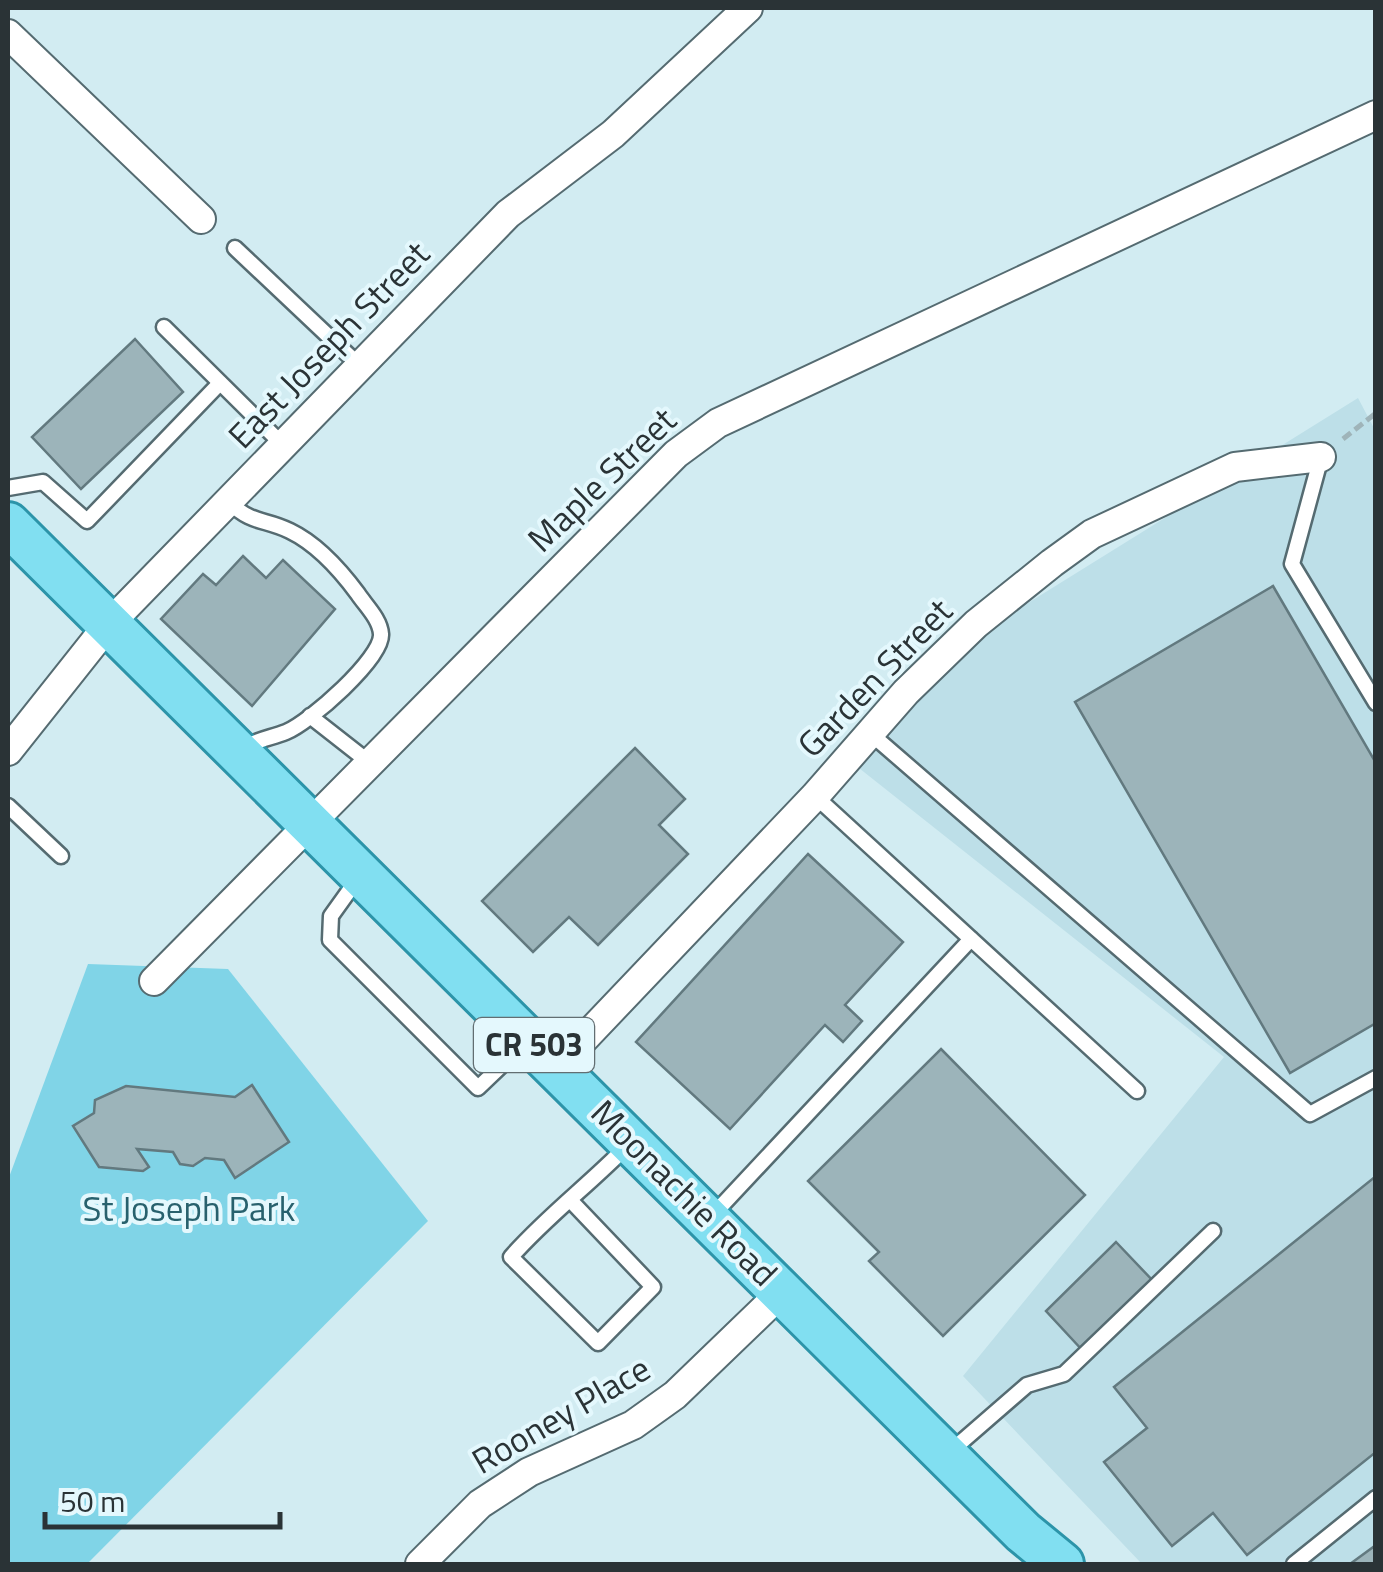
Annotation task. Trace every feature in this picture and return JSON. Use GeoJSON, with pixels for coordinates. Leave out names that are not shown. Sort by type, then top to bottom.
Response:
{"type":"FeatureCollection","features":[{"type":"Feature","properties":{"kind":"main road","name":"Moonachie Road"},"geometry":{"type":"LineString","coordinates":[[8,524],[946,1455],[1062,1564]]}},
{"type":"Feature","properties":{"kind":"street","name":"East Joseph Street"},"geometry":{"type":"LineString","coordinates":[[8,751],[108,625],[508,214],[613,134],[742,12]]}},
{"type":"Feature","properties":{"kind":"street"},"geometry":{"type":"LineString","coordinates":[[8,34],[202,220]]}},
{"type":"Feature","properties":{"kind":"street","name":"Maple Street"},"geometry":{"type":"LineString","coordinates":[[154,981],[676,454],[718,423],[1376,115]]}},
{"type":"Feature","properties":{"kind":"street","name":"Garden Street"},"geometry":{"type":"LineString","coordinates":[[542,1053],[815,796],[976,624],[1092,534],[1236,467],[1322,457]]}},
{"type":"Feature","properties":{"kind":"street","name":"Rooney Place"},"geometry":{"type":"LineString","coordinates":[[420,1564],[438,1543],[496,1493],[528,1472],[633,1425],[675,1395],[783,1291]]}},
{"type":"Feature","properties":{"kind":"lane"},"geometry":{"type":"LineString","coordinates":[[235,248],[362,367]]}},
{"type":"Feature","properties":{"kind":"lane"},"geometry":{"type":"LineString","coordinates":[[164,328],[284,446]]}},
{"type":"Feature","properties":{"kind":"lane"},"geometry":{"type":"LineString","coordinates":[[8,488],[43,482],[86,521],[220,383]]}},
{"type":"Feature","properties":{"kind":"lane"},"geometry":{"type":"LineString","coordinates":[[1322,457],[1292,564],[1376,703]]}},
{"type":"Feature","properties":{"kind":"lane"},"geometry":{"type":"LineString","coordinates":[[229,502],[246,518],[289,530],[316,549],[346,578],[376,619],[381,634],[378,648],[310,716],[239,751]]}},
{"type":"Feature","properties":{"kind":"lane"},"geometry":{"type":"LineString","coordinates":[[310,716],[370,763]]}},
{"type":"Feature","properties":{"kind":"lane"},"geometry":{"type":"LineString","coordinates":[[870,733],[1310,1114],[1376,1078]]}},
{"type":"Feature","properties":{"kind":"lane"},"geometry":{"type":"LineString","coordinates":[[815,796],[1136,1091]]}},
{"type":"Feature","properties":{"kind":"lane"},"geometry":{"type":"LineString","coordinates":[[8,806],[62,856]]}},
{"type":"Feature","properties":{"kind":"lane"},"geometry":{"type":"LineString","coordinates":[[362,872],[331,916],[330,940],[478,1088],[542,1053]]}},
{"type":"Feature","properties":{"kind":"lane"},"geometry":{"type":"LineString","coordinates":[[710,1218],[971,938]]}},
{"type":"Feature","properties":{"kind":"lane"},"geometry":{"type":"LineString","coordinates":[[572,1202],[652,1287],[598,1343],[511,1257],[551,1212],[572,1202],[632,1141]]}},
{"type":"Feature","properties":{"kind":"lane"},"geometry":{"type":"LineString","coordinates":[[946,1455],[1027,1385],[1064,1374],[1213,1231]]}},
{"type":"Feature","properties":{"kind":"lane"},"geometry":{"type":"LineString","coordinates":[[1294,1564],[1376,1498]]}},
{"type":"Feature","properties":{"kind":"path"},"geometry":{"type":"LineString","coordinates":[[1322,457],[1376,413]]}},
{"type":"Feature","properties":{"kind":"shaded area"},"geometry":{"type":"Polygon","coordinates":[[[1358,398],[1376,432],[1375,1564],[1142,1564],[963,1376],[1224,1057],[845,757],[933,662],[1358,398]]]}},
{"type":"Feature","properties":{"kind":"green space","name":"St Joseph Park"},"geometry":{"type":"Polygon","coordinates":[[[88,964],[228,969],[428,1221],[87,1564],[8,1564],[8,1180],[88,964]]]}},
{"type":"Feature","properties":{"kind":"building"},"geometry":{"type":"Polygon","coordinates":[[[135,339],[183,392],[81,489],[32,437],[135,339]]]}},
{"type":"Feature","properties":{"kind":"building"},"geometry":{"type":"Polygon","coordinates":[[[243,556],[266,578],[283,560],[335,609],[252,706],[161,619],[203,574],[216,585],[243,556]]]}},
{"type":"Feature","properties":{"kind":"building"},"geometry":{"type":"Polygon","coordinates":[[[1273,586],[1376,763],[1376,1023],[1290,1073],[1075,702],[1273,586]]]}},
{"type":"Feature","properties":{"kind":"building"},"geometry":{"type":"Polygon","coordinates":[[[635,748],[685,799],[659,825],[688,854],[598,945],[569,917],[533,952],[482,901],[635,748]]]}},
{"type":"Feature","properties":{"kind":"building"},"geometry":{"type":"Polygon","coordinates":[[[808,854],[903,942],[845,1005],[862,1021],[843,1042],[825,1025],[730,1129],[636,1042],[808,854]]]}},
{"type":"Feature","properties":{"kind":"building"},"geometry":{"type":"Polygon","coordinates":[[[941,1049],[1085,1195],[943,1336],[869,1261],[879,1252],[808,1181],[941,1049]]]}},
{"type":"Feature","properties":{"kind":"building"},"geometry":{"type":"Polygon","coordinates":[[[252,1085],[289,1142],[235,1178],[224,1160],[205,1158],[193,1166],[180,1164],[173,1152],[137,1149],[149,1167],[143,1171],[99,1167],[73,1126],[94,1113],[95,1100],[126,1086],[235,1097],[252,1085]]]}},
{"type":"Feature","properties":{"kind":"building"},"geometry":{"type":"Polygon","coordinates":[[[1376,1176],[1376,1452],[1247,1555],[1213,1513],[1172,1546],[1104,1462],[1147,1428],[1114,1387],[1376,1176]]]}},
{"type":"Feature","properties":{"kind":"building"},"geometry":{"type":"Polygon","coordinates":[[[1116,1242],[1155,1283],[1084,1352],[1046,1311],[1116,1242]]]}},
{"type":"Feature","properties":{"kind":"building"},"geometry":{"type":"Polygon","coordinates":[[[1376,1545],[1376,1564],[1350,1564],[1376,1545]]]}}]}
